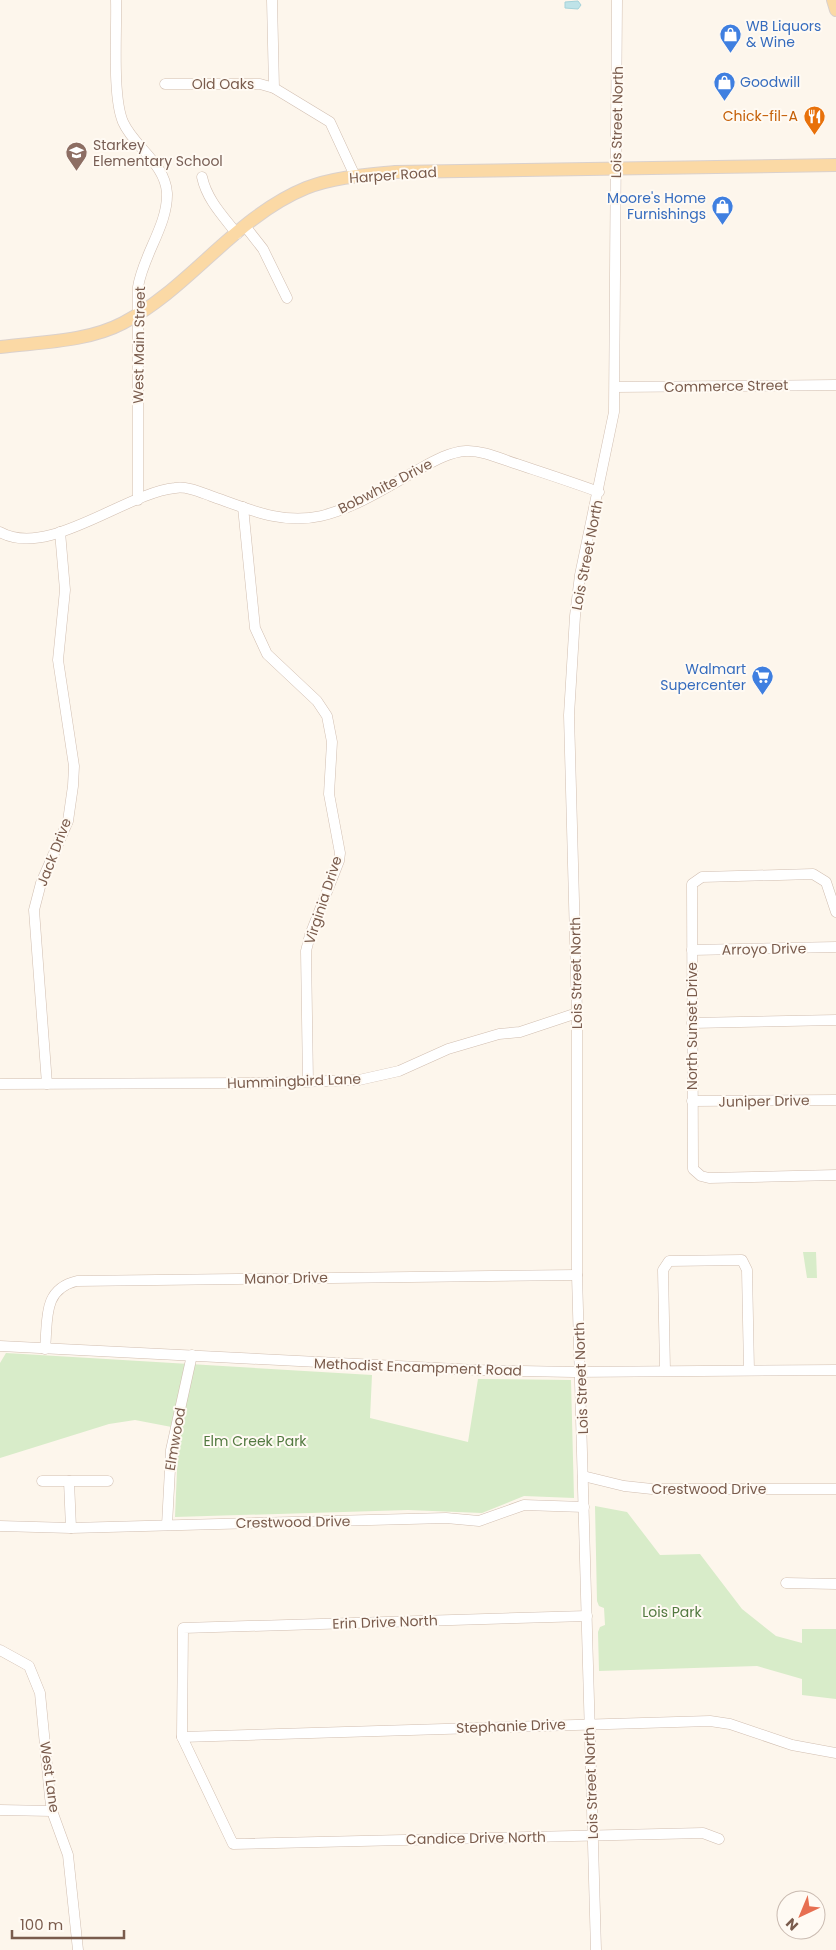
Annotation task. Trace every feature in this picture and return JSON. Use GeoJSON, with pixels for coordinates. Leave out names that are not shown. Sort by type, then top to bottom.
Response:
{"type":"FeatureCollection","features":[{"type":"Feature","properties":{"kind":"main road"},"geometry":{"type":"LineString","coordinates":[[833,0],[836,10]]}},
{"type":"Feature","properties":{"kind":"main road","name":"Harper Road"},"geometry":{"type":"LineString","coordinates":[[0,347],[92,334],[121,324],[138,314],[263,212],[307,188],[355,176],[395,172],[836,165]]}},
{"type":"Feature","properties":{"kind":"street","name":"West Main Street"},"geometry":{"type":"LineString","coordinates":[[116,0],[120,113],[132,138],[163,176],[167,194],[164,212],[139,281],[138,500]]}},
{"type":"Feature","properties":{"kind":"street"},"geometry":{"type":"LineString","coordinates":[[272,0],[274,88]]}},
{"type":"Feature","properties":{"kind":"street","name":"Lois Street North"},"geometry":{"type":"LineString","coordinates":[[596,1950],[588,1724],[587,1616],[577,1275],[577,1013],[569,715],[575,616],[580,575],[614,423],[617,0]]}},
{"type":"Feature","properties":{"kind":"street","name":"Old Oaks"},"geometry":{"type":"LineString","coordinates":[[165,84],[260,84],[274,88],[330,122],[355,176]]}},
{"type":"Feature","properties":{"kind":"street"},"geometry":{"type":"LineString","coordinates":[[202,177],[212,201],[263,249],[287,298]]}},
{"type":"Feature","properties":{"kind":"street","name":"Commerce Street"},"geometry":{"type":"LineString","coordinates":[[615,387],[836,385]]}},
{"type":"Feature","properties":{"kind":"street","name":"Bobwhite Drive"},"geometry":{"type":"LineString","coordinates":[[0,532],[11,538],[21,539],[60,532],[157,492],[175,488],[186,488],[279,518],[299,519],[321,516],[371,496],[443,457],[466,450],[498,458],[599,492]]}},
{"type":"Feature","properties":{"kind":"street","name":"Virginia Drive"},"geometry":{"type":"LineString","coordinates":[[243,507],[258,634],[267,654],[318,701],[327,716],[332,734],[329,786],[340,853],[310,935],[306,952],[308,1082]]}},
{"type":"Feature","properties":{"kind":"street","name":"Jack Drive"},"geometry":{"type":"LineString","coordinates":[[48,1084],[34,910],[41,883],[68,821],[74,766],[58,660],[58,640],[65,590],[60,532]]}},
{"type":"Feature","properties":{"kind":"street","name":"North Sunset Drive"},"geometry":{"type":"LineString","coordinates":[[836,912],[826,882],[813,874],[702,877],[692,884],[693,1169],[701,1176],[709,1178],[836,1175]]}},
{"type":"Feature","properties":{"kind":"street","name":"Arroyo Drive"},"geometry":{"type":"LineString","coordinates":[[692,950],[836,947]]}},
{"type":"Feature","properties":{"kind":"street","name":"Hummingbird Lane"},"geometry":{"type":"LineString","coordinates":[[0,1084],[308,1082],[379,1077],[399,1071],[448,1049],[499,1034],[520,1032],[577,1013]]}},
{"type":"Feature","properties":{"kind":"street"},"geometry":{"type":"LineString","coordinates":[[692,1023],[836,1020]]}},
{"type":"Feature","properties":{"kind":"street","name":"Juniper Drive"},"geometry":{"type":"LineString","coordinates":[[692,1101],[836,1100]]}},
{"type":"Feature","properties":{"kind":"street"},"geometry":{"type":"LineString","coordinates":[[665,1370],[663,1270],[665,1265],[670,1261],[742,1260],[747,1270],[750,1370]]}},
{"type":"Feature","properties":{"kind":"street","name":"Manor Drive"},"geometry":{"type":"LineString","coordinates":[[45,1349],[50,1304],[55,1292],[65,1285],[78,1281],[577,1275]]}},
{"type":"Feature","properties":{"kind":"street","name":"Methodist Encampment Road"},"geometry":{"type":"LineString","coordinates":[[0,1346],[350,1365],[581,1372],[836,1370]]}},
{"type":"Feature","properties":{"kind":"street","name":"Elmwood"},"geometry":{"type":"LineString","coordinates":[[167,1525],[171,1450],[192,1355]]}},
{"type":"Feature","properties":{"kind":"street","name":"Crestwood Drive"},"geometry":{"type":"LineString","coordinates":[[583,1476],[624,1486],[652,1490],[836,1489]]}},
{"type":"Feature","properties":{"kind":"street"},"geometry":{"type":"LineString","coordinates":[[42,1481],[108,1480]]}},
{"type":"Feature","properties":{"kind":"street"},"geometry":{"type":"LineString","coordinates":[[69,1481],[70,1528]]}},
{"type":"Feature","properties":{"kind":"street","name":"Crestwood Drive"},"geometry":{"type":"LineString","coordinates":[[0,1526],[70,1528],[446,1518],[479,1521],[524,1505],[584,1507]]}},
{"type":"Feature","properties":{"kind":"street"},"geometry":{"type":"LineString","coordinates":[[786,1584],[836,1584]]}},
{"type":"Feature","properties":{"kind":"street","name":"Erin Drive North"},"geometry":{"type":"LineString","coordinates":[[182,1737],[183,1628],[587,1616]]}},
{"type":"Feature","properties":{"kind":"street","name":"West Lane"},"geometry":{"type":"LineString","coordinates":[[0,1650],[29,1666],[40,1693],[52,1811],[68,1855],[78,1950]]}},
{"type":"Feature","properties":{"kind":"street","name":"Stephanie Drive"},"geometry":{"type":"LineString","coordinates":[[182,1737],[710,1721],[730,1724],[792,1746],[836,1753]]}},
{"type":"Feature","properties":{"kind":"street","name":"Candice Drive North"},"geometry":{"type":"LineString","coordinates":[[182,1737],[233,1844],[703,1833],[719,1839]]}},
{"type":"Feature","properties":{"kind":"street"},"geometry":{"type":"LineString","coordinates":[[0,1810],[52,1811]]}},
{"type":"Feature","properties":{"kind":"green space"},"geometry":{"type":"Polygon","coordinates":[[[803,1252],[816,1252],[817,1278],[807,1278],[803,1252]]]}},
{"type":"Feature","properties":{"kind":"green space","name":"Elm Creek Park"},"geometry":{"type":"Polygon","coordinates":[[[6,1353],[372,1375],[370,1418],[468,1442],[478,1379],[571,1380],[574,1498],[524,1496],[482,1513],[408,1510],[175,1517],[178,1447],[182,1429],[135,1420],[109,1424],[0,1458],[0,1363],[6,1353]]]}},
{"type":"Feature","properties":{"kind":"green space","name":"Lois Park"},"geometry":{"type":"Polygon","coordinates":[[[595,1506],[627,1512],[660,1555],[700,1554],[742,1609],[776,1636],[802,1643],[802,1629],[836,1629],[836,1699],[802,1695],[802,1679],[757,1666],[599,1671],[598,1632],[600,1627],[605,1625],[604,1608],[599,1606],[597,1601],[595,1506]]]}},
{"type":"Feature","properties":{"kind":"water"},"geometry":{"type":"Polygon","coordinates":[[[578,1],[581,5],[578,9],[565,8],[565,2],[578,1]]]}},
{"type":"Feature","properties":{"kind":"place","name":"WB Liquors & Wine"},"geometry":{"type":"Point","coordinates":[730,53]}},
{"type":"Feature","properties":{"kind":"place","name":"Goodwill"},"geometry":{"type":"Point","coordinates":[724,101]}},
{"type":"Feature","properties":{"kind":"place","name":"Chick-fil-A"},"geometry":{"type":"Point","coordinates":[814,135]}},
{"type":"Feature","properties":{"kind":"place","name":"Starkey Elementary School"},"geometry":{"type":"Point","coordinates":[77,172]}},
{"type":"Feature","properties":{"kind":"place","name":"Moore's Home Furnishings"},"geometry":{"type":"Point","coordinates":[722,225]}},
{"type":"Feature","properties":{"kind":"place","name":"Walmart Supercenter"},"geometry":{"type":"Point","coordinates":[762,696]}}]}
